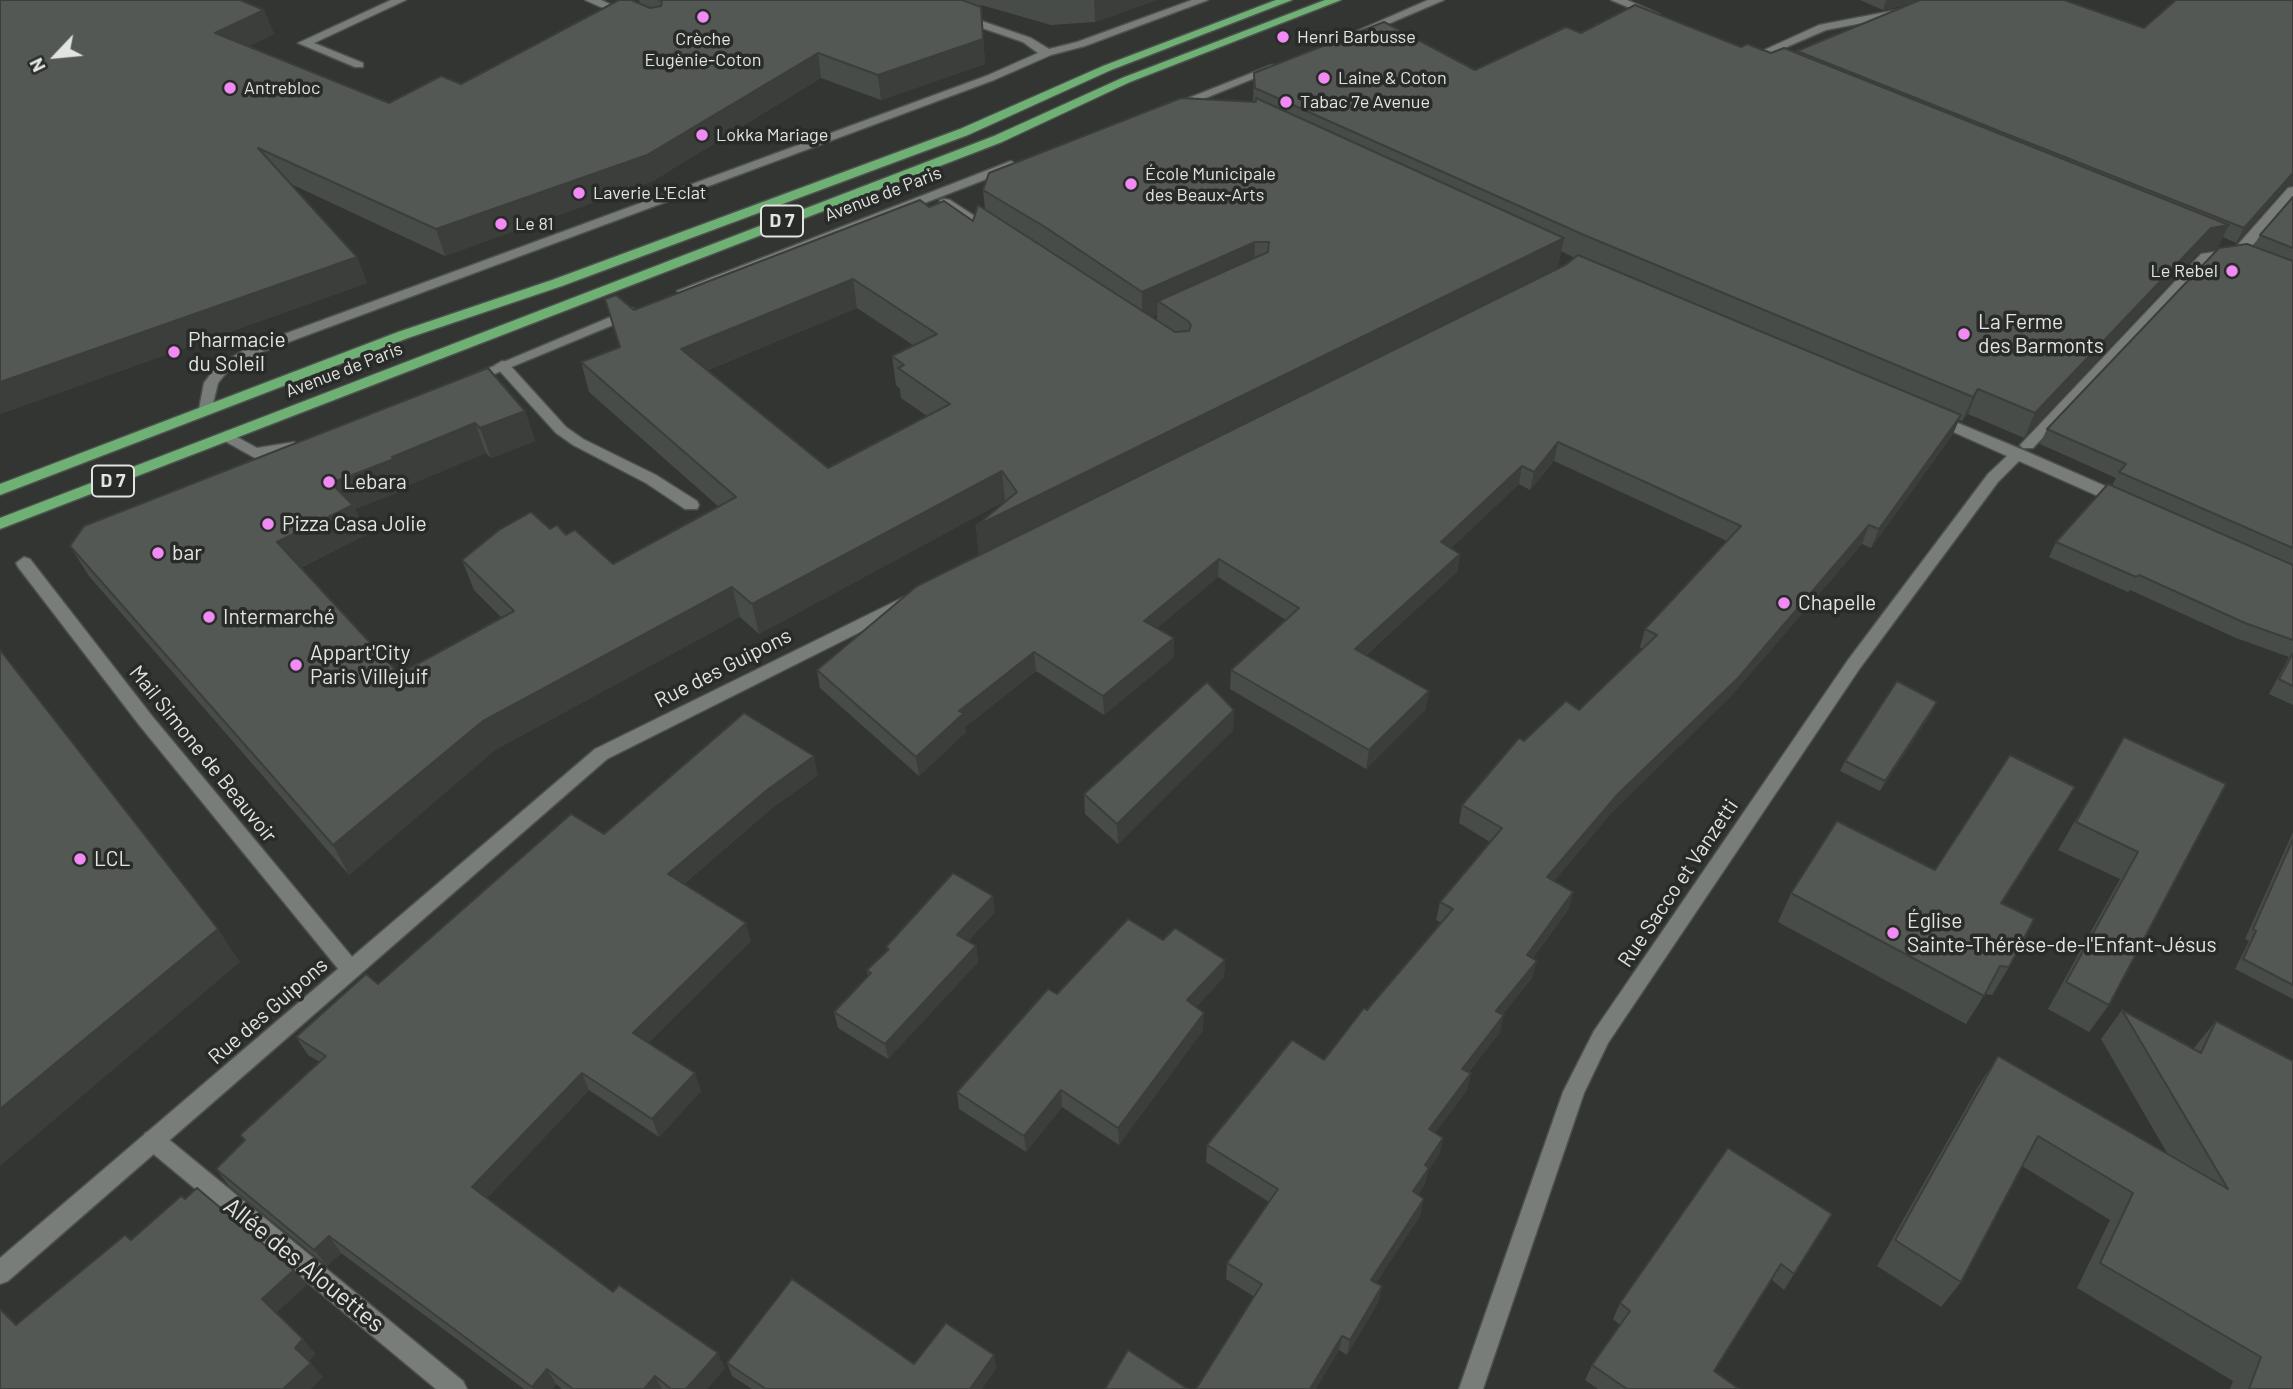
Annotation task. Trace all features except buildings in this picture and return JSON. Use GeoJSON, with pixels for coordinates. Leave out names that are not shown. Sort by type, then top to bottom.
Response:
{"type":"FeatureCollection","features":[{"type":"Feature","properties":{"kind":"main road","name":"Avenue de Paris"},"geometry":{"type":"LineString","coordinates":[[0,490],[403,335],[570,278],[964,132],[1107,68],[1286,0]]}},
{"type":"Feature","properties":{"kind":"main road","name":"Avenue de Paris"},"geometry":{"type":"LineString","coordinates":[[0,524],[998,139],[1126,80],[1335,0]]}},
{"type":"Feature","properties":{"kind":"main road"},"geometry":{"type":"LineString","coordinates":[[206,410],[226,436]]}},
{"type":"Feature","properties":{"kind":"street"},"geometry":{"type":"LineString","coordinates":[[359,65],[304,43],[400,0]]}},
{"type":"Feature","properties":{"kind":"street"},"geometry":{"type":"LineString","coordinates":[[591,0],[637,19]]}},
{"type":"Feature","properties":{"kind":"street"},"geometry":{"type":"LineString","coordinates":[[206,410],[211,383],[221,370],[254,350],[990,78],[1047,53],[1081,44],[1202,0]]}},
{"type":"Feature","properties":{"kind":"street"},"geometry":{"type":"LineString","coordinates":[[1349,37],[1438,0]]}},
{"type":"Feature","properties":{"kind":"street"},"geometry":{"type":"LineString","coordinates":[[1617,0],[1668,20]]}},
{"type":"Feature","properties":{"kind":"street"},"geometry":{"type":"LineString","coordinates":[[1770,62],[1751,54],[1823,27],[1910,11],[1935,0]]}},
{"type":"Feature","properties":{"kind":"street"},"geometry":{"type":"LineString","coordinates":[[945,13],[1027,40],[1047,53]]}},
{"type":"Feature","properties":{"kind":"street"},"geometry":{"type":"LineString","coordinates":[[1154,113],[1286,62]]}},
{"type":"Feature","properties":{"kind":"street"},"geometry":{"type":"LineString","coordinates":[[1203,96],[1224,106]]}},
{"type":"Feature","properties":{"kind":"street","name":"Avenue de Paris"},"geometry":{"type":"LineString","coordinates":[[666,299],[1019,162]]}},
{"type":"Feature","properties":{"kind":"street"},"geometry":{"type":"LineString","coordinates":[[2218,243],[2244,254],[2293,191]]}},
{"type":"Feature","properties":{"kind":"street"},"geometry":{"type":"LineString","coordinates":[[933,195],[1006,240]]}},
{"type":"Feature","properties":{"kind":"street","name":"Rue Sacco et Vanzetti"},"geometry":{"type":"LineString","coordinates":[[1471,1389],[1574,1091],[1601,1037],[1854,664],[1993,478],[2206,257],[2244,254]]}},
{"type":"Feature","properties":{"kind":"street"},"geometry":{"type":"LineString","coordinates":[[454,385],[641,309]]}},
{"type":"Feature","properties":{"kind":"street"},"geometry":{"type":"LineString","coordinates":[[502,365],[561,430],[578,442],[651,479],[691,505]]}},
{"type":"Feature","properties":{"kind":"street"},"geometry":{"type":"LineString","coordinates":[[1921,412],[2023,449],[2130,504]]}},
{"type":"Feature","properties":{"kind":"street"},"geometry":{"type":"LineString","coordinates":[[226,436],[255,453],[279,452],[314,442]]}},
{"type":"Feature","properties":{"kind":"street","name":"Mail Simone de Beauvoir"},"geometry":{"type":"LineString","coordinates":[[24,563],[146,721],[351,970]]}},
{"type":"Feature","properties":{"kind":"street","name":"Rue des Guipons"},"geometry":{"type":"LineString","coordinates":[[0,1273],[601,754],[924,593]]}},
{"type":"Feature","properties":{"kind":"street","name":"Allée des Alouettes"},"geometry":{"type":"LineString","coordinates":[[153,1140],[455,1389]]}},
{"type":"Feature","properties":{"kind":"place","name":"Crèche Eugènie-Coton"},"geometry":{"type":"Point","coordinates":[703,17]}},
{"type":"Feature","properties":{"kind":"place","name":"Henri Barbusse"},"geometry":{"type":"Point","coordinates":[1283,37]}},
{"type":"Feature","properties":{"kind":"place","name":"Laine & Coton"},"geometry":{"type":"Point","coordinates":[1324,78]}},
{"type":"Feature","properties":{"kind":"place","name":"Antrebloc"},"geometry":{"type":"Point","coordinates":[230,88]}},
{"type":"Feature","properties":{"kind":"place","name":"Tabac 7e Avenue"},"geometry":{"type":"Point","coordinates":[1286,102]}},
{"type":"Feature","properties":{"kind":"place","name":"Lokka Mariage"},"geometry":{"type":"Point","coordinates":[702,135]}},
{"type":"Feature","properties":{"kind":"place","name":"École Municipale des Beaux-Arts"},"geometry":{"type":"Point","coordinates":[1131,184]}},
{"type":"Feature","properties":{"kind":"place","name":"Laverie L'Eclat"},"geometry":{"type":"Point","coordinates":[579,193]}},
{"type":"Feature","properties":{"kind":"place","name":"Le 81"},"geometry":{"type":"Point","coordinates":[501,224]}},
{"type":"Feature","properties":{"kind":"place","name":"Le Rebel"},"geometry":{"type":"Point","coordinates":[2232,271]}},
{"type":"Feature","properties":{"kind":"place","name":"La Ferme des Barmonts"},"geometry":{"type":"Point","coordinates":[1964,334]}},
{"type":"Feature","properties":{"kind":"place","name":"Pharmacie du Soleil"},"geometry":{"type":"Point","coordinates":[174,352]}},
{"type":"Feature","properties":{"kind":"place","name":"Lebara"},"geometry":{"type":"Point","coordinates":[329,482]}},
{"type":"Feature","properties":{"kind":"place","name":"Pizza Casa Jolie"},"geometry":{"type":"Point","coordinates":[268,524]}},
{"type":"Feature","properties":{"kind":"place","name":"bar"},"geometry":{"type":"Point","coordinates":[158,553]}},
{"type":"Feature","properties":{"kind":"place","name":"Chapelle"},"geometry":{"type":"Point","coordinates":[1784,603]}},
{"type":"Feature","properties":{"kind":"place","name":"Intermarché"},"geometry":{"type":"Point","coordinates":[209,617]}},
{"type":"Feature","properties":{"kind":"place","name":"Appart'City Paris Villejuif"},"geometry":{"type":"Point","coordinates":[296,665]}},
{"type":"Feature","properties":{"kind":"place","name":"LCL"},"geometry":{"type":"Point","coordinates":[80,859]}},
{"type":"Feature","properties":{"kind":"place","name":"Église Sainte-Thérèse-de-l'Enfant-Jésus"},"geometry":{"type":"Point","coordinates":[1893,933]}}]}
